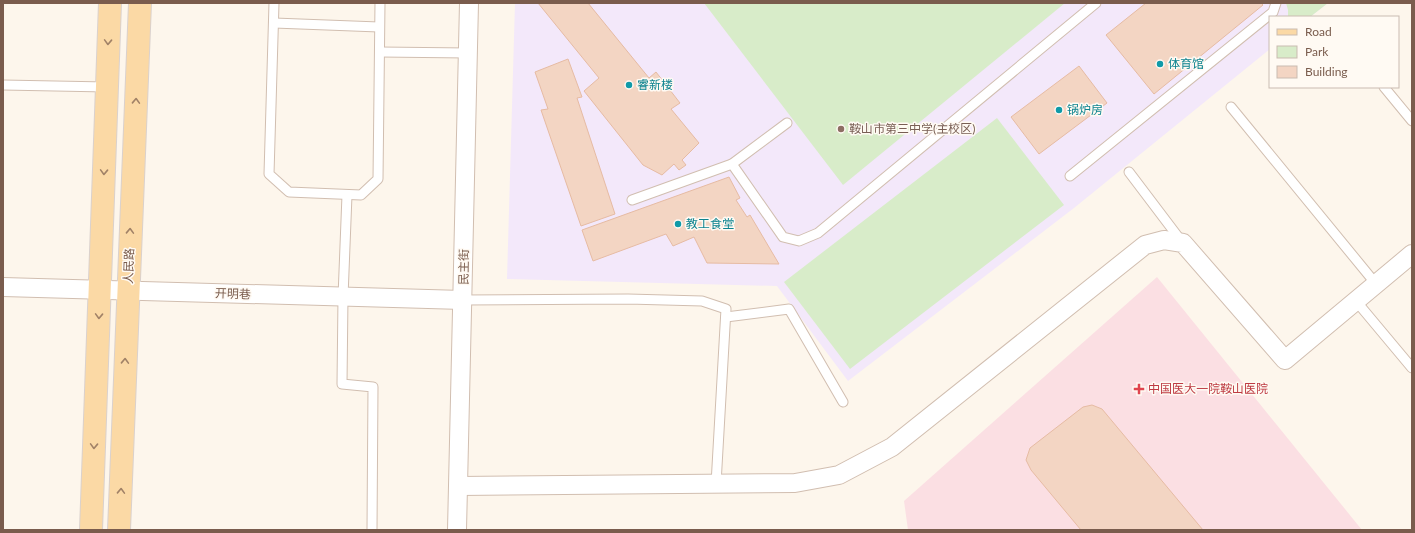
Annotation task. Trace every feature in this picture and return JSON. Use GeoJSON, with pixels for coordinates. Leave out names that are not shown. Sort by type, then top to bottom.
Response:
{"type":"FeatureCollection","features":[{"type":"Feature","properties":{"kind":"main road"},"geometry":{"type":"LineString","coordinates":[[91,530],[110,3]]}},
{"type":"Feature","properties":{"kind":"main road","name":"人民路"},"geometry":{"type":"LineString","coordinates":[[119,530],[140,3]]}},
{"type":"Feature","properties":{"kind":"street","name":"民主街"},"geometry":{"type":"LineString","coordinates":[[457,530],[469,3]]}},
{"type":"Feature","properties":{"kind":"street"},"geometry":{"type":"LineString","coordinates":[[458,486],[795,483],[839,474],[892,447],[1144,245],[1164,240],[1183,243],[1285,360],[1412,254]]}},
{"type":"Feature","properties":{"kind":"street","name":"开明巷"},"geometry":{"type":"LineString","coordinates":[[3,287],[463,300]]}},
{"type":"Feature","properties":{"kind":"lane"},"geometry":{"type":"LineString","coordinates":[[274,3],[269,174],[290,192],[361,196],[378,179],[380,3]]}},
{"type":"Feature","properties":{"kind":"lane"},"geometry":{"type":"LineString","coordinates":[[732,164],[783,237],[799,241],[818,233],[1096,3]]}},
{"type":"Feature","properties":{"kind":"lane"},"geometry":{"type":"LineString","coordinates":[[1070,176],[1273,12],[1276,3]]}},
{"type":"Feature","properties":{"kind":"lane"},"geometry":{"type":"LineString","coordinates":[[274,23],[379,27]]}},
{"type":"Feature","properties":{"kind":"lane"},"geometry":{"type":"LineString","coordinates":[[380,52],[468,53]]}},
{"type":"Feature","properties":{"kind":"lane"},"geometry":{"type":"LineString","coordinates":[[3,84],[107,87]]}},
{"type":"Feature","properties":{"kind":"lane"},"geometry":{"type":"LineString","coordinates":[[1385,88],[1412,121]]}},
{"type":"Feature","properties":{"kind":"lane"},"geometry":{"type":"LineString","coordinates":[[1231,107],[1376,284]]}},
{"type":"Feature","properties":{"kind":"lane"},"geometry":{"type":"LineString","coordinates":[[632,200],[732,164],[787,123]]}},
{"type":"Feature","properties":{"kind":"lane"},"geometry":{"type":"LineString","coordinates":[[1129,172],[1183,243]]}},
{"type":"Feature","properties":{"kind":"lane"},"geometry":{"type":"LineString","coordinates":[[347,195],[343,297],[342,384],[374,387],[372,530]]}},
{"type":"Feature","properties":{"kind":"lane"},"geometry":{"type":"LineString","coordinates":[[463,300],[628,299],[702,301],[726,309],[716,484]]}},
{"type":"Feature","properties":{"kind":"lane"},"geometry":{"type":"LineString","coordinates":[[1356,301],[1412,368]]}},
{"type":"Feature","properties":{"kind":"lane"},"geometry":{"type":"LineString","coordinates":[[726,317],[788,309],[843,402]]}},
{"type":"Feature","properties":{"kind":"shaded area","name":"鞍山市第三中学(主校区)"},"geometry":{"type":"Polygon","coordinates":[[[515,3],[1328,3],[1311,16],[1269,16],[1269,50],[1074,208],[848,381],[777,286],[507,279],[515,3]]]}},
{"type":"Feature","properties":{"kind":"shaded area","name":"中国医大一院鞍山医院"},"geometry":{"type":"Polygon","coordinates":[[[1157,277],[1362,530],[908,530],[904,501],[1157,277]]]}},
{"type":"Feature","properties":{"kind":"green space"},"geometry":{"type":"Polygon","coordinates":[[[704,3],[1065,3],[843,185],[704,3]]]}},
{"type":"Feature","properties":{"kind":"green space"},"geometry":{"type":"Polygon","coordinates":[[[1286,3],[1328,3],[1311,16],[1288,16],[1286,3]]]}},
{"type":"Feature","properties":{"kind":"green space"},"geometry":{"type":"Polygon","coordinates":[[[997,118],[1064,205],[850,369],[784,282],[997,118]]]}},
{"type":"Feature","properties":{"kind":"building","name":"睿新楼"},"geometry":{"type":"Polygon","coordinates":[[[538,3],[588,3],[649,78],[656,72],[680,103],[671,109],[699,143],[682,160],[686,165],[679,170],[674,164],[662,175],[643,165],[584,91],[599,78],[538,3]]]}},
{"type":"Feature","properties":{"kind":"building","name":"体育馆"},"geometry":{"type":"Polygon","coordinates":[[[1146,3],[1261,3],[1263,5],[1154,94],[1106,35],[1146,3]]]}},
{"type":"Feature","properties":{"kind":"building"},"geometry":{"type":"Polygon","coordinates":[[[568,59],[582,97],[577,98],[615,214],[581,226],[541,110],[548,109],[535,72],[568,59]]]}},
{"type":"Feature","properties":{"kind":"building","name":"锅炉房"},"geometry":{"type":"Polygon","coordinates":[[[1079,66],[1107,103],[1039,154],[1011,117],[1079,66]]]}},
{"type":"Feature","properties":{"kind":"building","name":"教工食堂"},"geometry":{"type":"Polygon","coordinates":[[[729,177],[740,198],[736,200],[747,217],[750,215],[779,264],[707,263],[694,237],[673,246],[666,234],[593,261],[582,230],[729,177]]]}},
{"type":"Feature","properties":{"kind":"building"},"geometry":{"type":"Polygon","coordinates":[[[1092,405],[1102,409],[1203,530],[1081,530],[1031,470],[1026,460],[1030,448],[1083,407],[1092,405]]]}},
{"type":"Feature","properties":{"kind":"place","name":"体育馆"},"geometry":{"type":"Point","coordinates":[1160,64]}},
{"type":"Feature","properties":{"kind":"place","name":"睿新楼"},"geometry":{"type":"Point","coordinates":[629,85]}},
{"type":"Feature","properties":{"kind":"place","name":"锅炉房"},"geometry":{"type":"Point","coordinates":[1059,110]}},
{"type":"Feature","properties":{"kind":"place","name":"鞍山市第三中学(主校区)"},"geometry":{"type":"Point","coordinates":[841,129]}},
{"type":"Feature","properties":{"kind":"place","name":"教工食堂"},"geometry":{"type":"Point","coordinates":[678,224]}},
{"type":"Feature","properties":{"kind":"place","name":"中国医大一院鞍山医院"},"geometry":{"type":"Point","coordinates":[1139,389]}}]}
